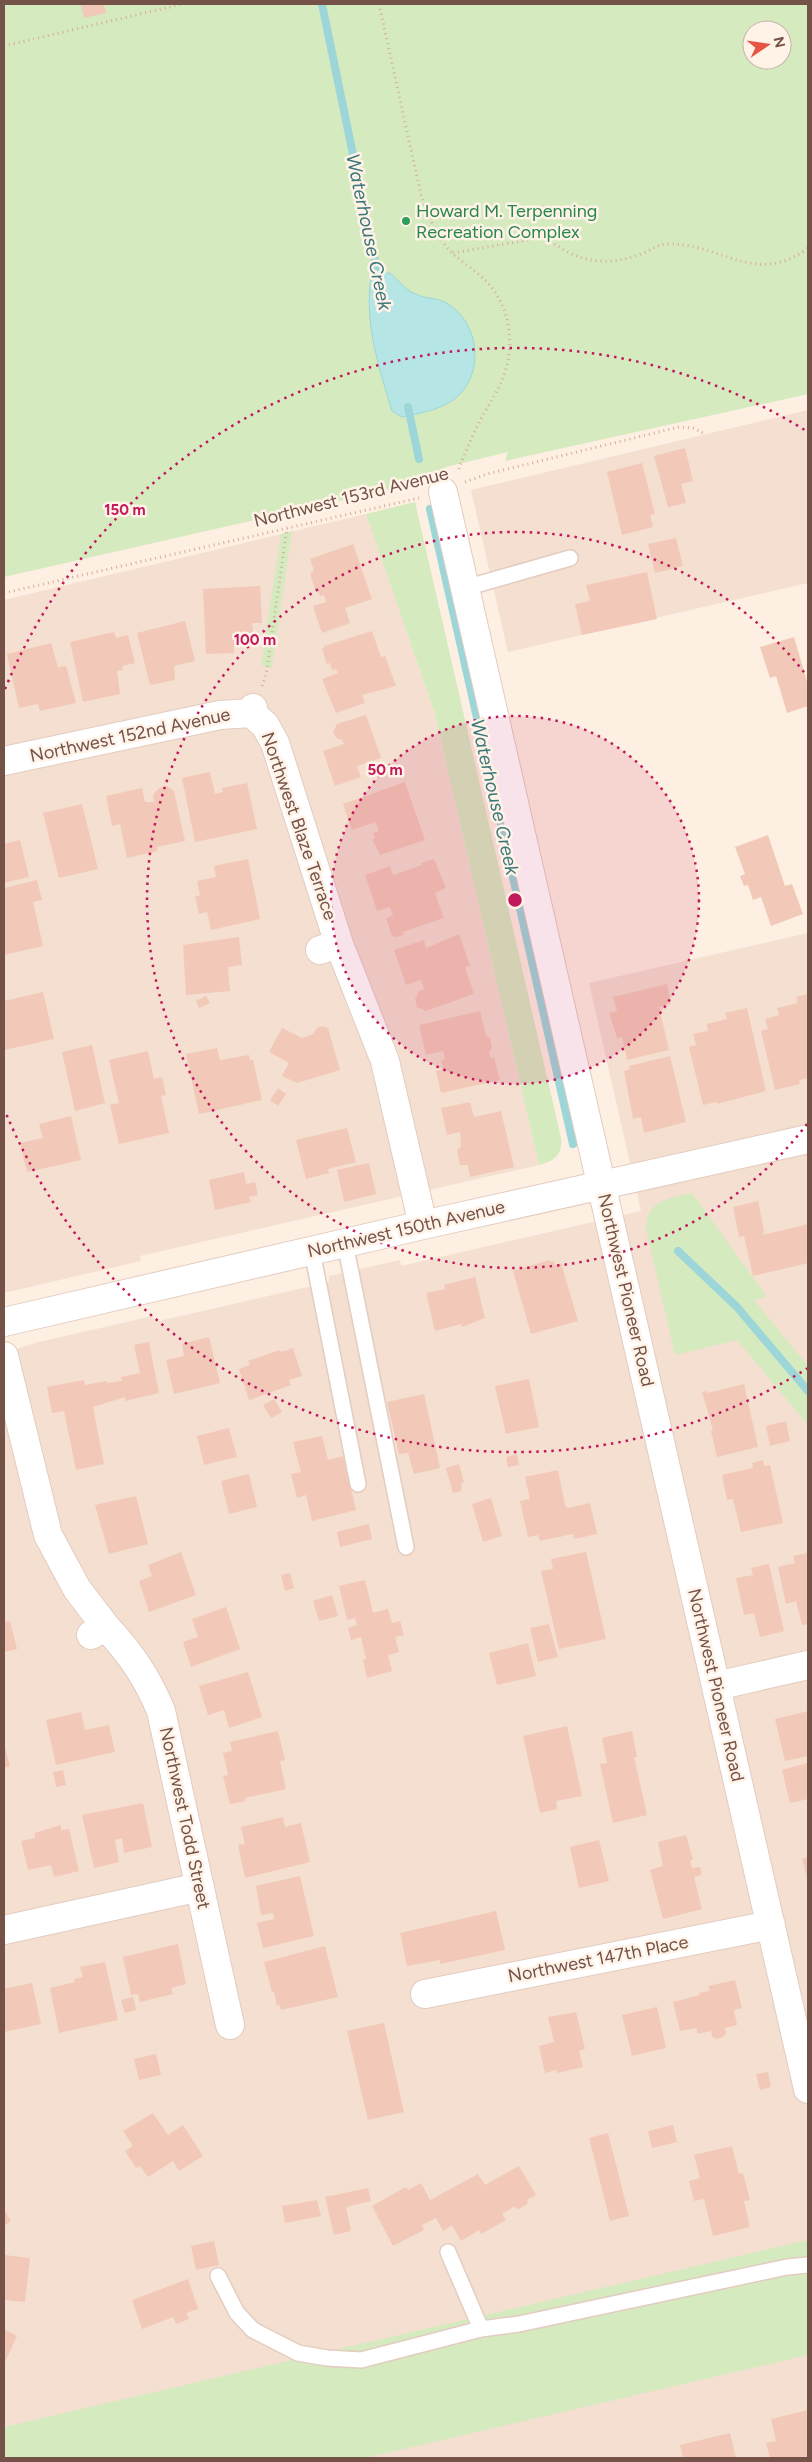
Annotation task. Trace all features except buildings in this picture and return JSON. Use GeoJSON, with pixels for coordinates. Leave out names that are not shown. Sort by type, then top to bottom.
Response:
{"type":"FeatureCollection","features":[{"type":"Feature","properties":{"kind":"street","name":"Northwest Pioneer Road"},"geometry":{"type":"LineString","coordinates":[[443,492],[808,2089]]}},
{"type":"Feature","properties":{"kind":"street","name":"Northwest 152nd Avenue"},"geometry":{"type":"LineString","coordinates":[[4,761],[220,715],[252,710]]}},
{"type":"Feature","properties":{"kind":"street","name":"Northwest Blaze Terrace"},"geometry":{"type":"LineString","coordinates":[[252,710],[265,724],[275,743],[330,947],[384,1061],[423,1225]]}},
{"type":"Feature","properties":{"kind":"street","name":"Northwest 150th Avenue"},"geometry":{"type":"LineString","coordinates":[[4,1322],[423,1225],[808,1139]]}},
{"type":"Feature","properties":{"kind":"street","name":"Northwest Todd Street"},"geometry":{"type":"LineString","coordinates":[[4,1356],[48,1535],[98,1631],[132,1656],[162,1711],[230,2025]]}},
{"type":"Feature","properties":{"kind":"street"},"geometry":{"type":"LineString","coordinates":[[716,1686],[808,1665]]}},
{"type":"Feature","properties":{"kind":"street"},"geometry":{"type":"LineString","coordinates":[[4,1930],[200,1886]]}},
{"type":"Feature","properties":{"kind":"street","name":"Northwest 147th Place"},"geometry":{"type":"LineString","coordinates":[[425,1994],[771,1925]]}},
{"type":"Feature","properties":{"kind":"lane"},"geometry":{"type":"LineString","coordinates":[[465,588],[570,558]]}},
{"type":"Feature","properties":{"kind":"lane"},"geometry":{"type":"LineString","coordinates":[[345,1243],[406,1547]]}},
{"type":"Feature","properties":{"kind":"lane"},"geometry":{"type":"LineString","coordinates":[[312,1251],[358,1484]]}},
{"type":"Feature","properties":{"kind":"lane"},"geometry":{"type":"LineString","coordinates":[[448,2252],[481,2329]]}},
{"type":"Feature","properties":{"kind":"lane"},"geometry":{"type":"LineString","coordinates":[[218,2276],[237,2313],[253,2330],[298,2353],[327,2358],[361,2360],[481,2329],[528,2322],[787,2267],[808,2265]]}},
{"type":"Feature","properties":{"kind":"path"},"geometry":{"type":"LineString","coordinates":[[4,46],[182,4]]}},
{"type":"Feature","properties":{"kind":"path"},"geometry":{"type":"LineString","coordinates":[[379,4],[421,195],[438,234],[452,254],[484,279],[497,295],[505,311],[510,351],[505,374],[456,474],[443,492]]}},
{"type":"Feature","properties":{"kind":"path"},"geometry":{"type":"LineString","coordinates":[[452,254],[545,237],[559,249],[576,258],[596,262],[620,260],[642,254],[656,245],[669,244],[689,246],[756,264],[775,265],[790,260],[808,248]]}},
{"type":"Feature","properties":{"kind":"path","name":"Northwest 153rd Avenue"},"geometry":{"type":"LineString","coordinates":[[4,593],[443,492],[486,474],[679,427],[694,428],[703,433]]}},
{"type":"Feature","properties":{"kind":"path"},"geometry":{"type":"LineString","coordinates":[[252,710],[266,674],[287,528]]}},
{"type":"Feature","properties":{"kind":"shaded area"},"geometry":{"type":"Polygon","coordinates":[[[808,410],[808,583],[508,652],[471,490],[808,410]]]}},
{"type":"Feature","properties":{"kind":"shaded area"},"geometry":{"type":"Polygon","coordinates":[[[366,514],[434,711],[539,1165],[140,1256],[141,1261],[4,1293],[4,600],[366,514]]]}},
{"type":"Feature","properties":{"kind":"shaded area"},"geometry":{"type":"Polygon","coordinates":[[[808,933],[808,2458],[4,2458],[4,1353],[39,1342],[153,1316],[155,1322],[329,1282],[329,1276],[400,1260],[401,1266],[641,1211],[589,983],[808,933]]]}},
{"type":"Feature","properties":{"kind":"green space","name":"Howard M. Terpenning Recreation Complex"},"geometry":{"type":"Polygon","coordinates":[[[4,4],[808,4],[808,394],[505,461],[508,452],[446,467],[440,478],[4,577],[4,4]]]}},
{"type":"Feature","properties":{"kind":"green space"},"geometry":{"type":"Polygon","coordinates":[[[415,502],[561,1138],[559,1153],[553,1159],[539,1165],[434,711],[366,514],[415,502]]]}},
{"type":"Feature","properties":{"kind":"green space"},"geometry":{"type":"Polygon","coordinates":[[[292,531],[272,668],[261,665],[281,534],[292,531]]]}},
{"type":"Feature","properties":{"kind":"green space"},"geometry":{"type":"Polygon","coordinates":[[[692,1193],[767,1297],[754,1300],[808,1366],[808,1425],[737,1340],[675,1355],[646,1229],[650,1212],[660,1202],[692,1193]]]}},
{"type":"Feature","properties":{"kind":"green space"},"geometry":{"type":"Polygon","coordinates":[[[808,2240],[808,2355],[365,2458],[4,2458],[4,2427],[808,2240]]]}},
{"type":"Feature","properties":{"kind":"water"},"geometry":{"type":"Polygon","coordinates":[[[377,273],[390,273],[413,293],[441,300],[452,306],[470,330],[475,352],[472,374],[461,393],[449,403],[441,407],[402,417],[392,411],[378,362],[371,328],[369,294],[371,277],[377,273]]]}},
{"type":"Feature","properties":{"kind":"waterway","name":"Waterhouse Creek"},"geometry":{"type":"LineString","coordinates":[[322,4],[379,281]]}},
{"type":"Feature","properties":{"kind":"waterway","name":"Waterhouse Creek"},"geometry":{"type":"LineString","coordinates":[[408,407],[419,459]]}},
{"type":"Feature","properties":{"kind":"waterway","name":"Waterhouse Creek"},"geometry":{"type":"LineString","coordinates":[[430,509],[573,1144]]}},
{"type":"Feature","properties":{"kind":"waterway","name":"Waterhouse Creek"},"geometry":{"type":"LineString","coordinates":[[678,1251],[737,1307],[808,1391]]}},
{"type":"Feature","properties":{"kind":"place","name":"Howard M. Terpenning Recreation Complex"},"geometry":{"type":"Point","coordinates":[406,221]}}]}
